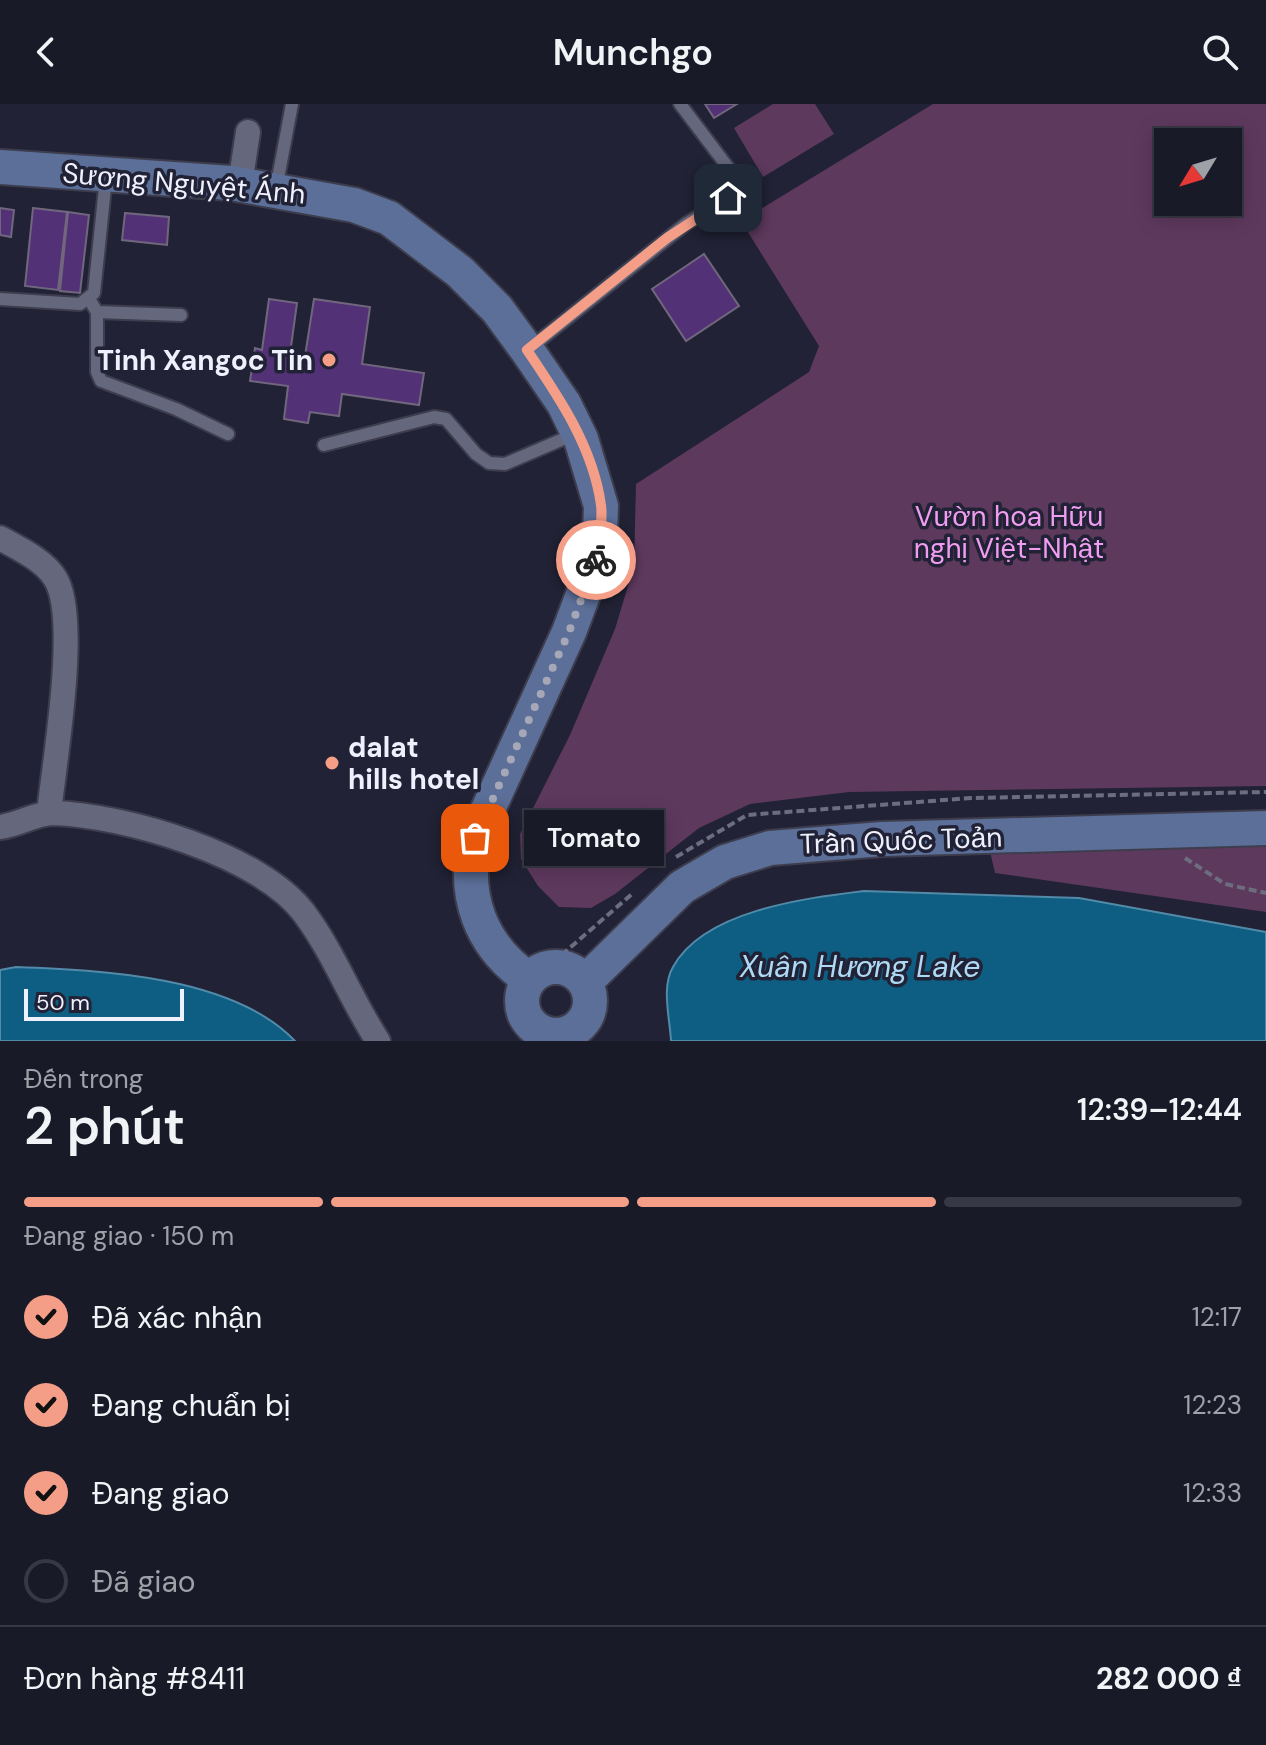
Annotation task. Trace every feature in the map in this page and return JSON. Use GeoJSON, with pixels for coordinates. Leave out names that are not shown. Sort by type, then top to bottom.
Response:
{"type":"FeatureCollection","features":[{"type":"Feature","properties":{"kind":"main road","name":"Sương Nguyệt Ánh"},"geometry":{"type":"LineString","coordinates":[[0,167],[240,184],[354,205],[389,218],[460,272],[497,309],[564,404],[578,432],[601,506],[596,560],[569,632],[482,820],[471,856],[471,894],[482,928],[502,957],[529,979]]}},
{"type":"Feature","properties":{"kind":"main road","name":"Trần Quốc Toản"},"geometry":{"type":"LineString","coordinates":[[585,982],[682,887],[725,862],[770,848],[882,839],[1266,828]]}},
{"type":"Feature","properties":{"kind":"main road"},"geometry":{"type":"LineString","coordinates":[[558,967],[577,974],[585,982],[591,1003],[589,1013],[561,1037],[529,1023],[521,1006],[529,979],[537,972],[558,967]]}},
{"type":"Feature","properties":{"kind":"street"},"geometry":{"type":"LineString","coordinates":[[240,184],[248,132]]}},
{"type":"Feature","properties":{"kind":"street"},"geometry":{"type":"LineString","coordinates":[[0,538],[41,564],[54,577],[65,606],[65,660],[49,813]]}},
{"type":"Feature","properties":{"kind":"street"},"geometry":{"type":"LineString","coordinates":[[0,827],[49,813],[106,819],[190,842],[269,879],[304,912],[378,1041]]}},
{"type":"Feature","properties":{"kind":"lane"},"geometry":{"type":"LineString","coordinates":[[276,189],[292,104]]}},
{"type":"Feature","properties":{"kind":"lane"},"geometry":{"type":"LineString","coordinates":[[527,350],[687,223],[728,198],[733,189],[733,174],[680,104]]}},
{"type":"Feature","properties":{"kind":"lane"},"geometry":{"type":"LineString","coordinates":[[0,299],[80,304],[89,299],[94,293],[106,175]]}},
{"type":"Feature","properties":{"kind":"lane"},"geometry":{"type":"LineString","coordinates":[[89,299],[97,312],[97,372],[101,381],[176,409],[228,434]]}},
{"type":"Feature","properties":{"kind":"lane"},"geometry":{"type":"LineString","coordinates":[[97,312],[181,315]]}},
{"type":"Feature","properties":{"kind":"lane"},"geometry":{"type":"LineString","coordinates":[[324,445],[434,417],[446,419],[476,454],[489,463],[505,464],[578,432]]}},
{"type":"Feature","properties":{"kind":"path"},"geometry":{"type":"LineString","coordinates":[[1175,852],[1225,884],[1266,893]]}},
{"type":"Feature","properties":{"kind":"green space"},"geometry":{"type":"Polygon","coordinates":[[[773,104],[815,104],[834,134],[763,177],[734,128],[773,104]]]}},
{"type":"Feature","properties":{"kind":"green space","name":"Vườn hoa Hữu nghị Việt-Nhật"},"geometry":{"type":"Polygon","coordinates":[[[933,104],[1266,104],[1266,786],[849,792],[750,804],[699,828],[615,894],[591,908],[559,907],[538,886],[521,859],[520,834],[570,735],[615,629],[634,566],[636,484],[809,372],[819,346],[741,221],[933,104]]]}},
{"type":"Feature","properties":{"kind":"green space"},"geometry":{"type":"Polygon","coordinates":[[[1266,833],[1266,912],[995,873],[989,847],[1266,833]]]}},
{"type":"Feature","properties":{"kind":"water","name":"Xuân Hương Lake"},"geometry":{"type":"Polygon","coordinates":[[[864,891],[1079,898],[1266,932],[1266,1041],[671,1041],[667,1003],[669,975],[688,948],[708,932],[759,910],[864,891]]]}},
{"type":"Feature","properties":{"kind":"water"},"geometry":{"type":"Polygon","coordinates":[[[16,967],[125,975],[202,990],[237,1002],[269,1019],[295,1041],[0,1041],[0,970],[16,967]]]}},
{"type":"Feature","properties":{"kind":"building"},"geometry":{"type":"Polygon","coordinates":[[[705,104],[737,104],[714,118],[705,104]]]}},
{"type":"Feature","properties":{"kind":"building"},"geometry":{"type":"Polygon","coordinates":[[[0,208],[14,210],[11,237],[0,235],[0,208]]]}},
{"type":"Feature","properties":{"kind":"building"},"geometry":{"type":"Polygon","coordinates":[[[33,208],[67,212],[58,290],[25,286],[33,208]]]}},
{"type":"Feature","properties":{"kind":"building"},"geometry":{"type":"Polygon","coordinates":[[[68,212],[89,215],[80,293],[60,291],[68,212]]]}},
{"type":"Feature","properties":{"kind":"building"},"geometry":{"type":"Polygon","coordinates":[[[125,213],[169,217],[167,245],[122,240],[125,213]]]}},
{"type":"Feature","properties":{"kind":"building"},"geometry":{"type":"Polygon","coordinates":[[[704,254],[739,306],[686,341],[652,289],[704,254]]]}},
{"type":"Feature","properties":{"kind":"building"},"geometry":{"type":"Polygon","coordinates":[[[269,299],[297,303],[290,354],[305,356],[314,299],[370,307],[362,364],[424,373],[419,405],[342,394],[339,416],[310,412],[308,423],[284,419],[288,386],[250,381],[255,348],[262,350],[269,299]]]}},
{"type":"Feature","properties":{"kind":"way so far"},"geometry":{"type":"LineString","coordinates":[[475,838],[569,632],[596,560]]}},
{"type":"Feature","properties":{"kind":"place","name":"Tinh Xangoc Tin"},"geometry":{"type":"Point","coordinates":[329,360]}},
{"type":"Feature","properties":{"kind":"place","name":"dalat hills hotel"},"geometry":{"type":"Point","coordinates":[332,763]}},
{"type":"Feature","properties":{"kind":"place","name":"Tomato"},"geometry":{"type":"Point","coordinates":[475,838]}},
{"type":"Feature","properties":{"kind":"route"},"geometry":{"type":"LineString","coordinates":[[596,560],[601,506],[581,439],[564,404],[527,350],[667,238],[728,198]]}}]}
